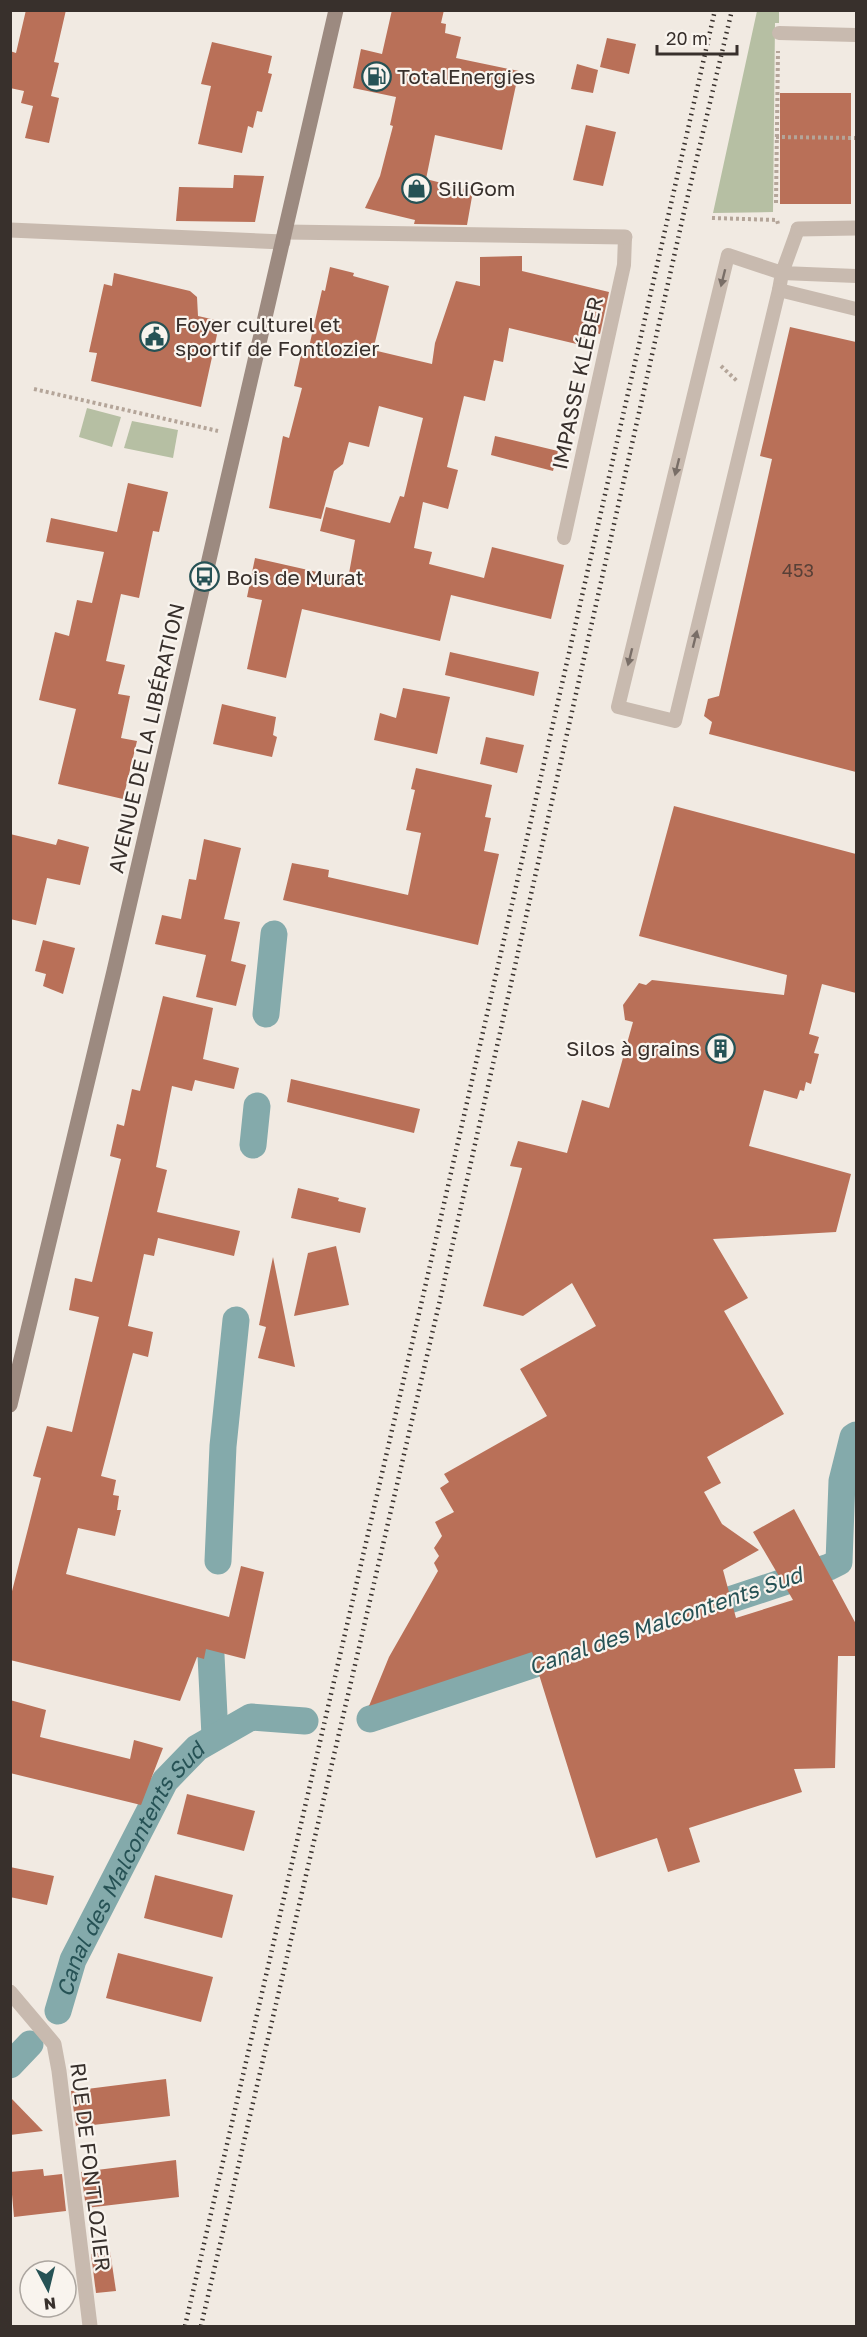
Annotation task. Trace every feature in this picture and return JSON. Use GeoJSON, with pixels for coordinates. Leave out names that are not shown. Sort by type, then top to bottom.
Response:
{"type":"FeatureCollection","features":[{"type":"Feature","properties":{"kind":"main road","name":"AVENUE DE LA LIBÉRATION"},"geometry":{"type":"LineString","coordinates":[[10,1405],[112,982],[336,10]]}},
{"type":"Feature","properties":{"kind":"street"},"geometry":{"type":"LineString","coordinates":[[798,229],[856,228]]}},
{"type":"Feature","properties":{"kind":"street"},"geometry":{"type":"LineString","coordinates":[[10,230],[284,237],[625,237]]}},
{"type":"Feature","properties":{"kind":"street","name":"RUE DE FONTLOZIER"},"geometry":{"type":"LineString","coordinates":[[10,1992],[54,2044],[90,2326]]}},
{"type":"Feature","properties":{"kind":"lane"},"geometry":{"type":"LineString","coordinates":[[779,33],[856,35]]}},
{"type":"Feature","properties":{"kind":"lane"},"geometry":{"type":"LineString","coordinates":[[798,229],[782,273],[675,721],[618,707],[728,255],[782,273],[856,276]]}},
{"type":"Feature","properties":{"kind":"lane","name":"IMPASSE KLÉBER"},"geometry":{"type":"LineString","coordinates":[[564,538],[624,265],[625,237]]}},
{"type":"Feature","properties":{"kind":"lane"},"geometry":{"type":"LineString","coordinates":[[779,290],[856,309]]}},
{"type":"Feature","properties":{"kind":"path"},"geometry":{"type":"LineString","coordinates":[[776,203],[779,33]]}},
{"type":"Feature","properties":{"kind":"path"},"geometry":{"type":"LineString","coordinates":[[776,137],[856,138]]}},
{"type":"Feature","properties":{"kind":"path"},"geometry":{"type":"LineString","coordinates":[[712,218],[777,220],[779,230],[798,229]]}},
{"type":"Feature","properties":{"kind":"path"},"geometry":{"type":"LineString","coordinates":[[705,351],[754,396]]}},
{"type":"Feature","properties":{"kind":"path"},"geometry":{"type":"LineString","coordinates":[[34,389],[219,432]]}},
{"type":"Feature","properties":{"kind":"green space"},"geometry":{"type":"Polygon","coordinates":[[[757,11],[779,11],[779,23],[775,23],[773,212],[713,213],[757,11]]]}},
{"type":"Feature","properties":{"kind":"green space"},"geometry":{"type":"Polygon","coordinates":[[[87,408],[121,417],[112,447],[79,437],[87,408]]]}},
{"type":"Feature","properties":{"kind":"green space"},"geometry":{"type":"Polygon","coordinates":[[[132,421],[178,430],[173,458],[124,448],[132,421]]]}},
{"type":"Feature","properties":{"kind":"building"},"geometry":{"type":"Polygon","coordinates":[[[26,10],[66,10],[54,62],[59,63],[51,96],[59,98],[49,143],[25,138],[33,106],[21,103],[24,91],[10,88],[10,51],[16,53],[26,10]]]}},
{"type":"Feature","properties":{"kind":"building"},"geometry":{"type":"Polygon","coordinates":[[[392,10],[444,10],[441,23],[446,24],[445,33],[461,37],[456,58],[519,71],[502,150],[435,135],[426,179],[473,191],[467,225],[414,224],[415,220],[365,208],[380,176],[393,126],[390,125],[396,97],[353,88],[361,49],[382,54],[392,10]]]}},
{"type":"Feature","properties":{"kind":"building"},"geometry":{"type":"Polygon","coordinates":[[[607,38],[636,44],[629,74],[600,67],[607,38]]]}},
{"type":"Feature","properties":{"kind":"building"},"geometry":{"type":"Polygon","coordinates":[[[212,42],[272,56],[268,73],[272,74],[262,112],[257,111],[253,128],[248,126],[242,153],[198,144],[211,86],[201,84],[212,42]]]}},
{"type":"Feature","properties":{"kind":"building"},"geometry":{"type":"Polygon","coordinates":[[[577,64],[598,70],[593,93],[571,89],[577,64]]]}},
{"type":"Feature","properties":{"kind":"building"},"geometry":{"type":"Polygon","coordinates":[[[780,93],[851,93],[851,204],[780,204],[780,93]]]}},
{"type":"Feature","properties":{"kind":"building"},"geometry":{"type":"Polygon","coordinates":[[[586,125],[616,132],[603,186],[573,180],[586,125]]]}},
{"type":"Feature","properties":{"kind":"building"},"geometry":{"type":"Polygon","coordinates":[[[234,175],[264,176],[255,222],[176,221],[179,187],[233,188],[234,175]]]}},
{"type":"Feature","properties":{"kind":"building"},"geometry":{"type":"Polygon","coordinates":[[[522,256],[522,271],[609,292],[600,334],[588,331],[585,346],[509,328],[503,362],[494,360],[485,401],[464,396],[447,467],[458,470],[448,509],[423,502],[414,548],[432,552],[429,564],[484,578],[492,547],[564,565],[551,619],[451,595],[440,641],[302,609],[286,678],[247,669],[262,600],[247,597],[255,558],[348,579],[355,540],[320,531],[326,507],[390,523],[400,496],[404,497],[423,418],[379,406],[369,447],[349,442],[343,464],[334,471],[321,519],[269,508],[283,436],[289,438],[302,388],[294,386],[303,346],[309,347],[322,290],[325,291],[330,267],[389,286],[373,350],[432,364],[435,343],[456,281],[480,286],[480,257],[522,256]]]}},
{"type":"Feature","properties":{"kind":"building","name":"Foyer culturel et sportif de Fontlozier"},"geometry":{"type":"Polygon","coordinates":[[[114,273],[190,291],[197,297],[198,316],[220,321],[201,407],[91,381],[97,353],[89,352],[104,284],[112,286],[114,273]]]}},
{"type":"Feature","properties":{"kind":"building"},"geometry":{"type":"Polygon","coordinates":[[[790,327],[856,342],[856,772],[709,734],[712,722],[704,716],[708,699],[719,696],[772,459],[760,456],[790,327]]]}},
{"type":"Feature","properties":{"kind":"building"},"geometry":{"type":"Polygon","coordinates":[[[495,436],[558,451],[553,471],[491,455],[495,436]]]}},
{"type":"Feature","properties":{"kind":"building"},"geometry":{"type":"Polygon","coordinates":[[[128,483],[168,492],[159,532],[153,531],[139,598],[121,594],[106,661],[125,665],[118,694],[130,696],[121,738],[137,741],[123,799],[58,784],[76,709],[39,700],[55,632],[69,636],[77,600],[92,603],[104,552],[46,542],[51,518],[117,532],[128,483]]]}},
{"type":"Feature","properties":{"kind":"building"},"geometry":{"type":"Polygon","coordinates":[[[450,652],[539,672],[534,696],[445,675],[450,652]]]}},
{"type":"Feature","properties":{"kind":"building"},"geometry":{"type":"Polygon","coordinates":[[[403,688],[450,697],[437,754],[374,740],[380,713],[396,718],[403,688]]]}},
{"type":"Feature","properties":{"kind":"building"},"geometry":{"type":"Polygon","coordinates":[[[222,704],[276,717],[273,735],[277,737],[272,757],[213,744],[222,704]]]}},
{"type":"Feature","properties":{"kind":"building"},"geometry":{"type":"Polygon","coordinates":[[[486,737],[524,745],[517,773],[480,764],[486,737]]]}},
{"type":"Feature","properties":{"kind":"building"},"geometry":{"type":"Polygon","coordinates":[[[416,768],[492,785],[485,817],[491,818],[484,851],[499,854],[478,945],[283,900],[292,863],[329,870],[328,877],[408,895],[421,833],[406,830],[415,790],[411,789],[416,768]]]}},
{"type":"Feature","properties":{"kind":"building"},"geometry":{"type":"Polygon","coordinates":[[[674,806],[856,854],[856,993],[822,984],[809,1034],[819,1037],[814,1053],[819,1054],[811,1084],[806,1082],[804,1091],[800,1090],[797,1099],[764,1090],[749,1146],[851,1174],[836,1232],[713,1239],[748,1298],[724,1311],[784,1414],[707,1457],[721,1483],[704,1492],[722,1524],[759,1550],[723,1570],[736,1618],[793,1600],[753,1532],[794,1509],[856,1624],[856,1656],[838,1656],[835,1768],[794,1769],[802,1792],[689,1828],[700,1862],[668,1872],[657,1838],[596,1858],[532,1652],[369,1706],[389,1657],[438,1571],[434,1563],[439,1556],[434,1548],[442,1536],[435,1522],[454,1512],[440,1488],[449,1482],[444,1474],[547,1416],[520,1369],[596,1326],[572,1283],[523,1316],[483,1306],[522,1168],[510,1166],[518,1141],[567,1153],[582,1100],[609,1108],[633,1022],[625,1020],[623,1005],[639,983],[646,985],[652,980],[784,995],[787,975],[639,936],[674,806]]]}},
{"type":"Feature","properties":{"kind":"building"},"geometry":{"type":"Polygon","coordinates":[[[10,834],[56,845],[58,839],[89,847],[80,885],[47,878],[36,925],[10,919],[10,834]]]}},
{"type":"Feature","properties":{"kind":"building"},"geometry":{"type":"Polygon","coordinates":[[[204,839],[241,848],[224,919],[240,922],[231,961],[246,965],[236,1006],[196,997],[206,955],[155,944],[162,915],[181,919],[189,879],[196,880],[204,839]]]}},
{"type":"Feature","properties":{"kind":"building"},"geometry":{"type":"Polygon","coordinates":[[[43,940],[75,948],[63,994],[43,986],[46,974],[35,971],[43,940]]]}},
{"type":"Feature","properties":{"kind":"building"},"geometry":{"type":"Polygon","coordinates":[[[163,996],[213,1008],[203,1059],[239,1068],[234,1089],[195,1080],[192,1091],[172,1086],[156,1167],[167,1170],[157,1212],[240,1231],[234,1256],[158,1238],[154,1256],[144,1254],[128,1326],[153,1332],[148,1357],[133,1353],[101,1476],[116,1480],[113,1495],[119,1496],[117,1510],[121,1510],[115,1536],[78,1528],[66,1574],[229,1617],[241,1566],[264,1572],[245,1659],[206,1649],[204,1659],[197,1657],[180,1701],[10,1660],[10,1599],[41,1478],[33,1476],[47,1426],[72,1432],[99,1317],[69,1310],[75,1278],[92,1282],[121,1159],[110,1156],[117,1124],[124,1126],[132,1089],[140,1091],[163,996]]]}},
{"type":"Feature","properties":{"kind":"building"},"geometry":{"type":"Polygon","coordinates":[[[291,1079],[420,1109],[414,1133],[287,1102],[291,1079]]]}},
{"type":"Feature","properties":{"kind":"building"},"geometry":{"type":"Polygon","coordinates":[[[298,1188],[339,1198],[338,1201],[366,1208],[360,1233],[291,1218],[298,1188]]]}},
{"type":"Feature","properties":{"kind":"building"},"geometry":{"type":"Polygon","coordinates":[[[336,1246],[349,1305],[294,1316],[308,1253],[336,1246]]]}},
{"type":"Feature","properties":{"kind":"building"},"geometry":{"type":"Polygon","coordinates":[[[273,1257],[295,1367],[258,1358],[266,1327],[259,1325],[273,1257]]]}},
{"type":"Feature","properties":{"kind":"building"},"geometry":{"type":"Polygon","coordinates":[[[10,1700],[46,1710],[40,1737],[130,1759],[134,1740],[163,1748],[141,1805],[10,1773],[10,1700]]]}},
{"type":"Feature","properties":{"kind":"building"},"geometry":{"type":"Polygon","coordinates":[[[187,1794],[255,1811],[244,1851],[177,1834],[187,1794]]]}},
{"type":"Feature","properties":{"kind":"building"},"geometry":{"type":"Polygon","coordinates":[[[10,1867],[54,1876],[47,1905],[10,1897],[10,1867]]]}},
{"type":"Feature","properties":{"kind":"building"},"geometry":{"type":"Polygon","coordinates":[[[155,1875],[233,1895],[222,1938],[144,1918],[155,1875]]]}},
{"type":"Feature","properties":{"kind":"building"},"geometry":{"type":"Polygon","coordinates":[[[118,1953],[213,1977],[201,2022],[106,1998],[118,1953]]]}},
{"type":"Feature","properties":{"kind":"building"},"geometry":{"type":"Polygon","coordinates":[[[166,2079],[170,2116],[76,2127],[71,2091],[166,2079]]]}},
{"type":"Feature","properties":{"kind":"building"},"geometry":{"type":"Polygon","coordinates":[[[10,2097],[43,2131],[10,2135],[10,2097]]]}},
{"type":"Feature","properties":{"kind":"building"},"geometry":{"type":"Polygon","coordinates":[[[176,2160],[179,2197],[86,2208],[81,2172],[176,2160]]]}},
{"type":"Feature","properties":{"kind":"building"},"geometry":{"type":"Polygon","coordinates":[[[43,2169],[44,2176],[62,2174],[66,2211],[14,2217],[10,2172],[43,2169]]]}},
{"type":"Feature","properties":{"kind":"building"},"geometry":{"type":"Polygon","coordinates":[[[110,2251],[116,2291],[96,2293],[91,2254],[110,2251]]]}},
{"type":"Feature","properties":{"kind":"waterway","name":"Canal des Malcontents Sud"},"geometry":{"type":"LineString","coordinates":[[266,1014],[274,934]]}},
{"type":"Feature","properties":{"kind":"waterway","name":"Canal des Malcontents Sud"},"geometry":{"type":"LineString","coordinates":[[253,1145],[257,1106]]}},
{"type":"Feature","properties":{"kind":"waterway","name":"Canal des Malcontents Sud"},"geometry":{"type":"LineString","coordinates":[[218,1561],[223,1446],[236,1320]]}},
{"type":"Feature","properties":{"kind":"waterway","name":"Canal des Malcontents Sud"},"geometry":{"type":"LineString","coordinates":[[696,1611],[839,1562],[842,1481],[853,1437],[856,1435]]}},
{"type":"Feature","properties":{"kind":"waterway","name":"Canal des Malcontents Sud"},"geometry":{"type":"LineString","coordinates":[[370,1719],[571,1652]]}},
{"type":"Feature","properties":{"kind":"waterway","name":"Canal des Malcontents Sud"},"geometry":{"type":"LineString","coordinates":[[211,1655],[215,1736]]}},
{"type":"Feature","properties":{"kind":"waterway","name":"Canal des Malcontents Sud"},"geometry":{"type":"LineString","coordinates":[[58,2011],[73,1960],[165,1781],[197,1748],[251,1717],[305,1721]]}},
{"type":"Feature","properties":{"kind":"waterway","name":"Canal des Malcontents Sud"},"geometry":{"type":"LineString","coordinates":[[10,2065],[30,2044]]}},
{"type":"Feature","properties":{"kind":"railway"},"geometry":{"type":"LineString","coordinates":[[185,2326],[426,1283],[715,10]]}},
{"type":"Feature","properties":{"kind":"railway"},"geometry":{"type":"LineString","coordinates":[[201,2326],[443,1287],[684,212],[732,10]]}},
{"type":"Feature","properties":{"kind":"place","name":"TotalEnergies"},"geometry":{"type":"Point","coordinates":[376,76]}},
{"type":"Feature","properties":{"kind":"place","name":"SiliGom"},"geometry":{"type":"Point","coordinates":[417,188]}},
{"type":"Feature","properties":{"kind":"place","name":"Foyer culturel et sportif de Fontlozier"},"geometry":{"type":"Point","coordinates":[154,336]}},
{"type":"Feature","properties":{"kind":"place","name":"Bois de Murat"},"geometry":{"type":"Point","coordinates":[205,577]}},
{"type":"Feature","properties":{"kind":"place","name":"Silos à grains"},"geometry":{"type":"Point","coordinates":[721,1048]}}]}
